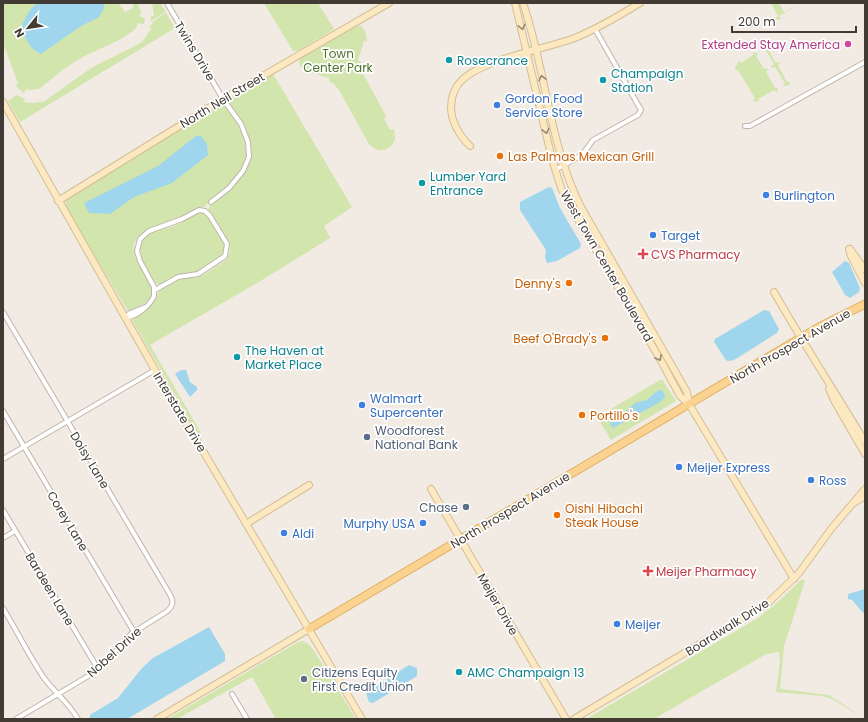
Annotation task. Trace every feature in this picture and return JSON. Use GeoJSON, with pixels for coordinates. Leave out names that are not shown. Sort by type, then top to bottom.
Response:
{"type":"FeatureCollection","features":[{"type":"Feature","properties":{"kind":"main road","name":"North Neil Street"},"geometry":{"type":"LineString","coordinates":[[58,201],[223,99],[389,3]]}},
{"type":"Feature","properties":{"kind":"main road","name":"West Town Center Boulevard"},"geometry":{"type":"LineString","coordinates":[[515,3],[555,170],[573,212],[658,354],[680,396],[689,404],[794,579]]}},
{"type":"Feature","properties":{"kind":"main road","name":"West Town Center Boulevard"},"geometry":{"type":"LineString","coordinates":[[523,3],[536,50],[563,165],[570,184],[581,207],[688,392],[689,404]]}},
{"type":"Feature","properties":{"kind":"main road"},"geometry":{"type":"LineString","coordinates":[[470,146],[455,128],[452,116],[453,96],[458,85],[472,72],[527,52],[572,39],[595,29],[640,3]]}},
{"type":"Feature","properties":{"kind":"main road","name":"Interstate Drive"},"geometry":{"type":"LineString","coordinates":[[3,102],[155,370],[362,719]]}},
{"type":"Feature","properties":{"kind":"main road"},"geometry":{"type":"LineString","coordinates":[[865,270],[849,249],[865,283]]}},
{"type":"Feature","properties":{"kind":"main road"},"geometry":{"type":"LineString","coordinates":[[774,292],[827,382],[840,399],[864,444],[865,454]]}},
{"type":"Feature","properties":{"kind":"main road","name":"North Prospect Avenue"},"geometry":{"type":"LineString","coordinates":[[157,719],[801,338],[865,304]]}},
{"type":"Feature","properties":{"kind":"main road"},"geometry":{"type":"LineString","coordinates":[[246,524],[309,485]]}},
{"type":"Feature","properties":{"kind":"main road","name":"Meijer Drive"},"geometry":{"type":"LineString","coordinates":[[431,489],[566,719]]}},
{"type":"Feature","properties":{"kind":"main road","name":"Boardwalk Drive"},"geometry":{"type":"LineString","coordinates":[[574,719],[757,610],[778,595],[794,579],[831,529],[865,489]]}},
{"type":"Feature","properties":{"kind":"main road","name":"Boardwalk Drive"},"geometry":{"type":"LineString","coordinates":[[853,503],[865,496]]}},
{"type":"Feature","properties":{"kind":"street","name":"Twins Drive"},"geometry":{"type":"LineString","coordinates":[[167,3],[223,99],[229,105],[246,133],[249,157],[239,178],[211,202]]}},
{"type":"Feature","properties":{"kind":"street"},"geometry":{"type":"LineString","coordinates":[[555,170],[582,155],[593,140],[638,115],[641,110],[595,29]]}},
{"type":"Feature","properties":{"kind":"street"},"geometry":{"type":"LineString","coordinates":[[745,126],[750,126],[865,62]]}},
{"type":"Feature","properties":{"kind":"street"},"geometry":{"type":"LineString","coordinates":[[125,318],[134,311],[146,307],[153,299],[155,290],[138,256],[137,246],[140,239],[149,231],[182,219],[199,210],[205,211],[210,216],[227,244],[225,256],[198,274],[178,277],[155,290]]}},
{"type":"Feature","properties":{"kind":"street","name":"Doisy Lane"},"geometry":{"type":"LineString","coordinates":[[3,312],[172,599],[171,609]]}},
{"type":"Feature","properties":{"kind":"street"},"geometry":{"type":"LineString","coordinates":[[3,459],[155,370]]}},
{"type":"Feature","properties":{"kind":"street","name":"Corey Lane"},"geometry":{"type":"LineString","coordinates":[[3,411],[134,632]]}},
{"type":"Feature","properties":{"kind":"street","name":"Bardeen Lane"},"geometry":{"type":"LineString","coordinates":[[3,510],[98,669]]}},
{"type":"Feature","properties":{"kind":"street"},"geometry":{"type":"LineString","coordinates":[[3,538],[15,531]]}},
{"type":"Feature","properties":{"kind":"street"},"geometry":{"type":"LineString","coordinates":[[3,608],[43,676],[78,719]]}},
{"type":"Feature","properties":{"kind":"street","name":"Nobel Drive"},"geometry":{"type":"LineString","coordinates":[[16,719],[98,669],[134,632],[171,609]]}},
{"type":"Feature","properties":{"kind":"street"},"geometry":{"type":"LineString","coordinates":[[232,694],[247,719]]}},
{"type":"Feature","properties":{"kind":"green space"},"geometry":{"type":"Polygon","coordinates":[[[3,3],[118,3],[125,12],[133,8],[133,3],[137,3],[141,11],[140,17],[145,18],[144,24],[138,23],[136,28],[131,33],[78,60],[39,89],[26,89],[24,93],[16,86],[18,83],[3,43],[3,3]]]}},
{"type":"Feature","properties":{"kind":"green space"},"geometry":{"type":"Polygon","coordinates":[[[152,3],[160,3],[166,12],[151,21],[151,16],[154,16],[152,3]]]}},
{"type":"Feature","properties":{"kind":"green space"},"geometry":{"type":"Polygon","coordinates":[[[264,3],[318,3],[334,29],[298,51],[293,51],[264,3]]]}},
{"type":"Feature","properties":{"kind":"green space"},"geometry":{"type":"Polygon","coordinates":[[[771,3],[779,3],[784,12],[801,3],[779,16],[781,19],[778,20],[775,19],[778,16],[771,3]]]}},
{"type":"Feature","properties":{"kind":"green space"},"geometry":{"type":"Polygon","coordinates":[[[166,13],[175,28],[20,122],[8,101],[17,95],[25,99],[24,102],[35,103],[45,101],[91,68],[141,43],[152,28],[148,27],[153,24],[152,22],[166,13]]]}},
{"type":"Feature","properties":{"kind":"green space","name":"Town Center Park"},"geometry":{"type":"Polygon","coordinates":[[[357,26],[362,26],[366,33],[367,41],[364,41],[358,60],[361,62],[362,72],[386,116],[384,119],[390,130],[394,129],[395,139],[392,145],[383,150],[375,149],[369,144],[339,90],[329,81],[329,78],[309,72],[306,75],[299,64],[300,59],[357,26]]]}},
{"type":"Feature","properties":{"kind":"green space"},"geometry":{"type":"Polygon","coordinates":[[[766,45],[769,45],[767,48],[776,63],[780,63],[778,65],[787,82],[790,82],[789,85],[783,86],[785,83],[775,67],[772,68],[771,66],[774,64],[765,49],[762,49],[766,45]]]}},
{"type":"Feature","properties":{"kind":"green space"},"geometry":{"type":"Polygon","coordinates":[[[754,52],[758,54],[756,56],[764,69],[767,68],[768,70],[766,72],[775,88],[778,88],[777,92],[774,90],[758,99],[759,101],[756,102],[753,100],[755,98],[738,70],[736,71],[735,68],[739,61],[741,63],[753,55],[754,52]]]}},
{"type":"Feature","properties":{"kind":"green space"},"geometry":{"type":"Polygon","coordinates":[[[273,74],[352,207],[324,226],[330,238],[262,280],[150,345],[201,433],[198,434],[132,320],[153,304],[160,290],[182,278],[195,278],[203,275],[227,259],[230,251],[229,242],[208,209],[218,197],[231,188],[242,176],[251,154],[251,146],[246,130],[229,101],[273,74]]]}},
{"type":"Feature","properties":{"kind":"green space"},"geometry":{"type":"Polygon","coordinates":[[[225,102],[239,126],[246,147],[242,167],[236,178],[205,207],[199,207],[180,217],[154,227],[141,234],[137,239],[134,245],[134,252],[137,261],[151,286],[152,295],[147,302],[128,311],[66,208],[66,200],[225,102]]]}},
{"type":"Feature","properties":{"kind":"green space"},"geometry":{"type":"Polygon","coordinates":[[[203,212],[208,216],[224,244],[223,254],[196,272],[180,274],[161,284],[157,284],[142,260],[141,246],[143,240],[151,233],[174,226],[196,214],[203,212]]]}},
{"type":"Feature","properties":{"kind":"green space"},"geometry":{"type":"Polygon","coordinates":[[[662,379],[676,401],[611,440],[597,417],[662,379]]]}},
{"type":"Feature","properties":{"kind":"green space"},"geometry":{"type":"Polygon","coordinates":[[[802,579],[805,581],[784,646],[780,689],[829,695],[865,719],[832,699],[823,696],[776,692],[780,661],[779,652],[766,654],[654,719],[586,719],[758,618],[777,603],[802,579]]]}},
{"type":"Feature","properties":{"kind":"green space"},"geometry":{"type":"Polygon","coordinates":[[[303,641],[313,649],[356,719],[276,719],[252,677],[177,719],[167,719],[298,642],[303,641]]]}},
{"type":"Feature","properties":{"kind":"water"},"geometry":{"type":"Polygon","coordinates":[[[37,3],[104,3],[104,8],[99,17],[81,26],[41,54],[30,46],[24,34],[22,25],[29,11],[37,3]]]}},
{"type":"Feature","properties":{"kind":"water"},"geometry":{"type":"Polygon","coordinates":[[[196,136],[201,136],[207,144],[208,155],[172,183],[134,197],[110,214],[89,213],[84,203],[158,166],[196,136]]]}},
{"type":"Feature","properties":{"kind":"water"},"geometry":{"type":"Polygon","coordinates":[[[549,187],[552,188],[560,208],[581,244],[580,248],[557,261],[547,263],[545,257],[546,250],[520,210],[520,202],[549,187]]]}},
{"type":"Feature","properties":{"kind":"water"},"geometry":{"type":"Polygon","coordinates":[[[845,261],[849,263],[860,288],[859,292],[850,298],[845,295],[832,272],[845,261]]]}},
{"type":"Feature","properties":{"kind":"water"},"geometry":{"type":"Polygon","coordinates":[[[764,310],[769,311],[779,329],[777,333],[734,360],[726,360],[714,342],[715,339],[764,310]]]}},
{"type":"Feature","properties":{"kind":"water"},"geometry":{"type":"Polygon","coordinates":[[[181,370],[186,370],[190,382],[197,387],[197,390],[190,397],[175,374],[181,370]]]}},
{"type":"Feature","properties":{"kind":"water"},"geometry":{"type":"Polygon","coordinates":[[[661,390],[665,397],[660,402],[613,428],[610,424],[612,418],[626,411],[635,403],[647,400],[657,391],[661,390]]]}},
{"type":"Feature","properties":{"kind":"water"},"geometry":{"type":"Polygon","coordinates":[[[865,589],[865,615],[852,600],[848,599],[848,594],[865,589]]]}},
{"type":"Feature","properties":{"kind":"water"},"geometry":{"type":"Polygon","coordinates":[[[209,627],[225,654],[225,661],[127,719],[90,719],[90,715],[118,698],[142,668],[153,658],[209,627]]]}},
{"type":"Feature","properties":{"kind":"water"},"geometry":{"type":"Polygon","coordinates":[[[409,665],[417,668],[417,676],[373,703],[369,702],[366,693],[409,665]]]}},
{"type":"Feature","properties":{"kind":"place","name":"Extended Stay America"},"geometry":{"type":"Point","coordinates":[848,44]}},
{"type":"Feature","properties":{"kind":"place","name":"Rosecrance"},"geometry":{"type":"Point","coordinates":[449,60]}},
{"type":"Feature","properties":{"kind":"place","name":"Champaign Station"},"geometry":{"type":"Point","coordinates":[603,80]}},
{"type":"Feature","properties":{"kind":"place","name":"Gordon Food Service Store"},"geometry":{"type":"Point","coordinates":[497,105]}},
{"type":"Feature","properties":{"kind":"place","name":"Las Palmas Mexican Grill"},"geometry":{"type":"Point","coordinates":[500,156]}},
{"type":"Feature","properties":{"kind":"place","name":"Lumber Yard Entrance"},"geometry":{"type":"Point","coordinates":[422,183]}},
{"type":"Feature","properties":{"kind":"place","name":"Burlington"},"geometry":{"type":"Point","coordinates":[766,195]}},
{"type":"Feature","properties":{"kind":"place","name":"Target"},"geometry":{"type":"Point","coordinates":[653,235]}},
{"type":"Feature","properties":{"kind":"place","name":"CVS Pharmacy"},"geometry":{"type":"Point","coordinates":[643,254]}},
{"type":"Feature","properties":{"kind":"place","name":"Denny's"},"geometry":{"type":"Point","coordinates":[569,283]}},
{"type":"Feature","properties":{"kind":"place","name":"Beef O'Brady's"},"geometry":{"type":"Point","coordinates":[605,338]}},
{"type":"Feature","properties":{"kind":"place","name":"The Haven at Market Place"},"geometry":{"type":"Point","coordinates":[237,357]}},
{"type":"Feature","properties":{"kind":"place","name":"Walmart Supercenter"},"geometry":{"type":"Point","coordinates":[362,405]}},
{"type":"Feature","properties":{"kind":"place","name":"Portillo's"},"geometry":{"type":"Point","coordinates":[582,415]}},
{"type":"Feature","properties":{"kind":"place","name":"Woodforest National Bank"},"geometry":{"type":"Point","coordinates":[367,437]}},
{"type":"Feature","properties":{"kind":"place","name":"Meijer Express"},"geometry":{"type":"Point","coordinates":[679,467]}},
{"type":"Feature","properties":{"kind":"place","name":"Ross"},"geometry":{"type":"Point","coordinates":[811,480]}},
{"type":"Feature","properties":{"kind":"place","name":"Chase"},"geometry":{"type":"Point","coordinates":[466,507]}},
{"type":"Feature","properties":{"kind":"place","name":"Oishi Hibachi Steak House"},"geometry":{"type":"Point","coordinates":[557,515]}},
{"type":"Feature","properties":{"kind":"place","name":"Murphy USA"},"geometry":{"type":"Point","coordinates":[423,523]}},
{"type":"Feature","properties":{"kind":"place","name":"Aldi"},"geometry":{"type":"Point","coordinates":[284,533]}},
{"type":"Feature","properties":{"kind":"place","name":"Meijer Pharmacy"},"geometry":{"type":"Point","coordinates":[648,571]}},
{"type":"Feature","properties":{"kind":"place","name":"Meijer"},"geometry":{"type":"Point","coordinates":[617,624]}},
{"type":"Feature","properties":{"kind":"place","name":"AMC Champaign 13"},"geometry":{"type":"Point","coordinates":[459,672]}},
{"type":"Feature","properties":{"kind":"place","name":"Citizens Equity First Credit Union"},"geometry":{"type":"Point","coordinates":[304,679]}}]}
